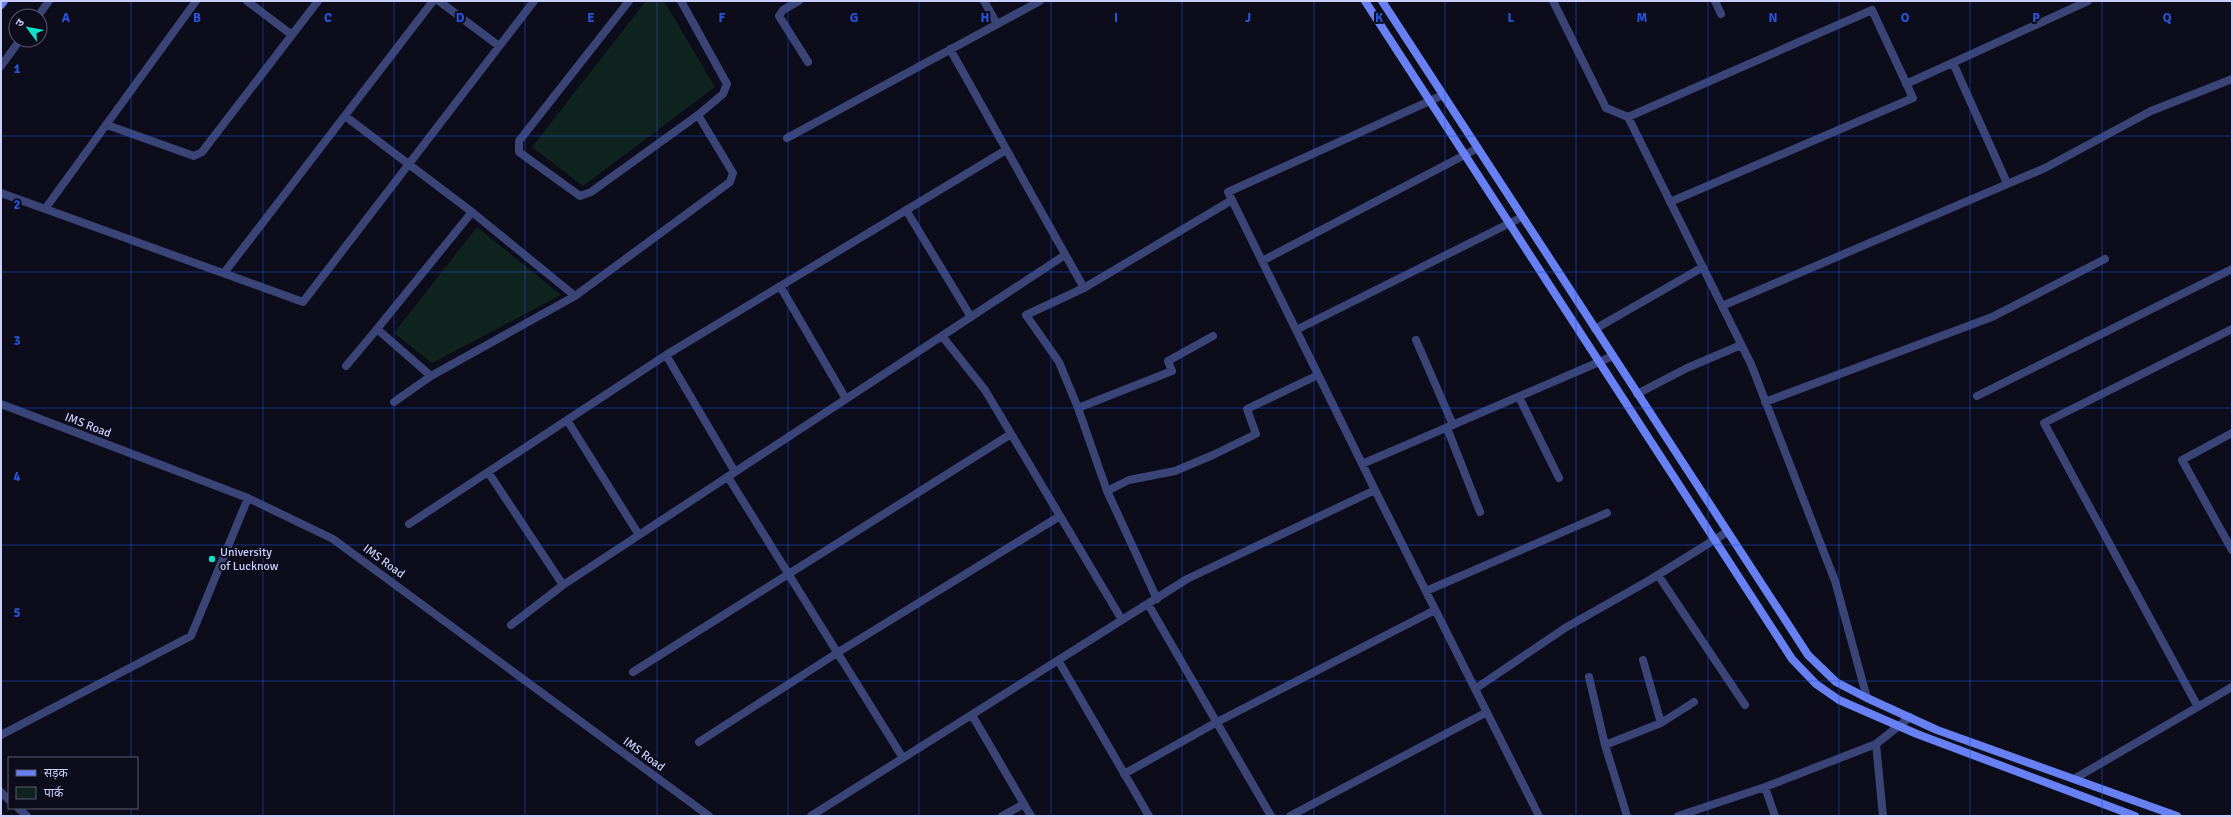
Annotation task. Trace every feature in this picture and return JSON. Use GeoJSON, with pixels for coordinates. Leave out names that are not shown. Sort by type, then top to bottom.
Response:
{"type":"FeatureCollection","features":[{"type":"Feature","properties":{"kind":"street"},"geometry":{"type":"LineString","coordinates":[[1,5],[4,1]]}},
{"type":"Feature","properties":{"kind":"street"},"geometry":{"type":"LineString","coordinates":[[45,209],[196,1]]}},
{"type":"Feature","properties":{"kind":"street"},"geometry":{"type":"LineString","coordinates":[[247,1],[292,35]]}},
{"type":"Feature","properties":{"kind":"street"},"geometry":{"type":"LineString","coordinates":[[107,125],[194,156],[202,152],[318,1]]}},
{"type":"Feature","properties":{"kind":"street"},"geometry":{"type":"LineString","coordinates":[[224,273],[433,1]]}},
{"type":"Feature","properties":{"kind":"street"},"geometry":{"type":"LineString","coordinates":[[439,1],[499,46]]}},
{"type":"Feature","properties":{"kind":"street"},"geometry":{"type":"LineString","coordinates":[[1,193],[303,302],[534,1]]}},
{"type":"Feature","properties":{"kind":"street"},"geometry":{"type":"LineString","coordinates":[[629,1],[519,141],[519,152],[580,196],[591,192],[698,115],[723,94],[727,84],[681,1]]}},
{"type":"Feature","properties":{"kind":"street"},"geometry":{"type":"LineString","coordinates":[[799,1],[783,10],[779,16],[808,62]]}},
{"type":"Feature","properties":{"kind":"street"},"geometry":{"type":"LineString","coordinates":[[984,1],[997,24]]}},
{"type":"Feature","properties":{"kind":"street"},"geometry":{"type":"LineString","coordinates":[[787,138],[1040,1]]}},
{"type":"Feature","properties":{"kind":"street"},"geometry":{"type":"LineString","coordinates":[[1365,1],[1792,659],[1816,684],[1839,700],[1899,726],[2005,768],[2135,816]]}},
{"type":"Feature","properties":{"kind":"street"},"geometry":{"type":"LineString","coordinates":[[1382,1],[1808,656],[1836,682],[1866,698],[1937,730],[2177,816]]}},
{"type":"Feature","properties":{"kind":"street"},"geometry":{"type":"LineString","coordinates":[[1552,1],[1606,108],[1628,117],[1742,345],[1766,402],[1835,581],[1866,698]]}},
{"type":"Feature","properties":{"kind":"street"},"geometry":{"type":"LineString","coordinates":[[1715,1],[1721,14]]}},
{"type":"Feature","properties":{"kind":"street"},"geometry":{"type":"LineString","coordinates":[[1906,84],[2088,1]]}},
{"type":"Feature","properties":{"kind":"street"},"geometry":{"type":"LineString","coordinates":[[1628,117],[1872,10],[1912,98],[1670,202]]}},
{"type":"Feature","properties":{"kind":"street"},"geometry":{"type":"LineString","coordinates":[[1,66],[14,48]]}},
{"type":"Feature","properties":{"kind":"street"},"geometry":{"type":"LineString","coordinates":[[950,49],[1084,288]]}},
{"type":"Feature","properties":{"kind":"street"},"geometry":{"type":"LineString","coordinates":[[1953,63],[2007,183]]}},
{"type":"Feature","properties":{"kind":"street"},"geometry":{"type":"LineString","coordinates":[[1722,306],[2045,168],[2151,111],[2232,79]]}},
{"type":"Feature","properties":{"kind":"street"},"geometry":{"type":"LineString","coordinates":[[1444,95],[1228,192],[1362,464],[1539,816]]}},
{"type":"Feature","properties":{"kind":"street"},"geometry":{"type":"LineString","coordinates":[[394,402],[431,376],[575,296],[730,182],[733,173],[698,115]]}},
{"type":"Feature","properties":{"kind":"street"},"geometry":{"type":"LineString","coordinates":[[345,116],[472,212],[575,296]]}},
{"type":"Feature","properties":{"kind":"street"},"geometry":{"type":"LineString","coordinates":[[1262,261],[1478,148]]}},
{"type":"Feature","properties":{"kind":"street"},"geometry":{"type":"LineString","coordinates":[[409,524],[666,355],[1006,150]]}},
{"type":"Feature","properties":{"kind":"street"},"geometry":{"type":"LineString","coordinates":[[1157,598],[1107,491],[1078,408],[1059,362],[1026,315],[1084,288],[1232,200]]}},
{"type":"Feature","properties":{"kind":"street"},"geometry":{"type":"LineString","coordinates":[[906,210],[971,317]]}},
{"type":"Feature","properties":{"kind":"street"},"geometry":{"type":"LineString","coordinates":[[346,366],[472,212]]}},
{"type":"Feature","properties":{"kind":"street"},"geometry":{"type":"LineString","coordinates":[[1296,330],[1510,224],[1522,216]]}},
{"type":"Feature","properties":{"kind":"street"},"geometry":{"type":"LineString","coordinates":[[511,625],[563,585],[1065,255]]}},
{"type":"Feature","properties":{"kind":"street"},"geometry":{"type":"LineString","coordinates":[[1766,402],[1992,317],[2105,259]]}},
{"type":"Feature","properties":{"kind":"street"},"geometry":{"type":"LineString","coordinates":[[1595,329],[1703,267]]}},
{"type":"Feature","properties":{"kind":"street"},"geometry":{"type":"LineString","coordinates":[[1977,396],[2232,269]]}},
{"type":"Feature","properties":{"kind":"street"},"geometry":{"type":"LineString","coordinates":[[780,286],[846,399]]}},
{"type":"Feature","properties":{"kind":"street"},"geometry":{"type":"LineString","coordinates":[[377,329],[431,376]]}},
{"type":"Feature","properties":{"kind":"street"},"geometry":{"type":"LineString","coordinates":[[2198,707],[2044,423],[2232,329]]}},
{"type":"Feature","properties":{"kind":"street"},"geometry":{"type":"LineString","coordinates":[[942,336],[985,390],[1122,620]]}},
{"type":"Feature","properties":{"kind":"street"},"geometry":{"type":"LineString","coordinates":[[1078,408],[1172,371],[1168,361],[1214,336]]}},
{"type":"Feature","properties":{"kind":"street"},"geometry":{"type":"LineString","coordinates":[[1416,340],[1450,427],[1480,512]]}},
{"type":"Feature","properties":{"kind":"street"},"geometry":{"type":"LineString","coordinates":[[1637,394],[1687,368],[1742,345]]}},
{"type":"Feature","properties":{"kind":"street"},"geometry":{"type":"LineString","coordinates":[[666,355],[732,475],[789,574],[903,758]]}},
{"type":"Feature","properties":{"kind":"street"},"geometry":{"type":"LineString","coordinates":[[1362,464],[1600,363],[1613,356]]}},
{"type":"Feature","properties":{"kind":"street"},"geometry":{"type":"LineString","coordinates":[[1107,491],[1129,480],[1175,471],[1213,455],[1256,434],[1247,409],[1318,375]]}},
{"type":"Feature","properties":{"kind":"street"},"geometry":{"type":"LineString","coordinates":[[1519,397],[1558,478]]}},
{"type":"Feature","properties":{"kind":"street","name":"IMS Road"},"geometry":{"type":"LineString","coordinates":[[1,404],[248,498],[333,539],[709,816]]}},
{"type":"Feature","properties":{"kind":"street"},"geometry":{"type":"LineString","coordinates":[[567,420],[640,535]]}},
{"type":"Feature","properties":{"kind":"street"},"geometry":{"type":"LineString","coordinates":[[2232,433],[2182,460],[2232,550]]}},
{"type":"Feature","properties":{"kind":"street"},"geometry":{"type":"LineString","coordinates":[[633,672],[1011,434]]}},
{"type":"Feature","properties":{"kind":"street"},"geometry":{"type":"LineString","coordinates":[[488,472],[563,585]]}},
{"type":"Feature","properties":{"kind":"street"},"geometry":{"type":"LineString","coordinates":[[811,816],[1187,579],[1375,490]]}},
{"type":"Feature","properties":{"kind":"street"},"geometry":{"type":"LineString","coordinates":[[1,735],[191,636],[248,498]]}},
{"type":"Feature","properties":{"kind":"street"},"geometry":{"type":"LineString","coordinates":[[1426,591],[1607,513]]}},
{"type":"Feature","properties":{"kind":"street"},"geometry":{"type":"LineString","coordinates":[[699,742],[837,653],[1060,516]]}},
{"type":"Feature","properties":{"kind":"street"},"geometry":{"type":"LineString","coordinates":[[1475,689],[1566,628],[1658,575],[1727,532]]}},
{"type":"Feature","properties":{"kind":"street"},"geometry":{"type":"LineString","coordinates":[[1658,575],[1745,705]]}},
{"type":"Feature","properties":{"kind":"street"},"geometry":{"type":"LineString","coordinates":[[1148,604],[1271,816]]}},
{"type":"Feature","properties":{"kind":"street"},"geometry":{"type":"LineString","coordinates":[[1124,774],[1217,722],[1435,610]]}},
{"type":"Feature","properties":{"kind":"street"},"geometry":{"type":"LineString","coordinates":[[1058,660],[1149,816]]}},
{"type":"Feature","properties":{"kind":"street"},"geometry":{"type":"LineString","coordinates":[[1643,660],[1661,723]]}},
{"type":"Feature","properties":{"kind":"street"},"geometry":{"type":"LineString","coordinates":[[1589,677],[1605,745],[1627,816]]}},
{"type":"Feature","properties":{"kind":"street"},"geometry":{"type":"LineString","coordinates":[[2074,779],[2232,687]]}},
{"type":"Feature","properties":{"kind":"street"},"geometry":{"type":"LineString","coordinates":[[1605,745],[1661,723],[1694,702]]}},
{"type":"Feature","properties":{"kind":"street"},"geometry":{"type":"LineString","coordinates":[[1290,816],[1487,712]]}},
{"type":"Feature","properties":{"kind":"street"},"geometry":{"type":"LineString","coordinates":[[972,715],[1031,816]]}},
{"type":"Feature","properties":{"kind":"street"},"geometry":{"type":"LineString","coordinates":[[1678,816],[1766,787],[1876,744],[1910,717]]}},
{"type":"Feature","properties":{"kind":"street"},"geometry":{"type":"LineString","coordinates":[[1876,744],[1883,816]]}},
{"type":"Feature","properties":{"kind":"street"},"geometry":{"type":"LineString","coordinates":[[2005,768],[2009,756]]}},
{"type":"Feature","properties":{"kind":"street"},"geometry":{"type":"LineString","coordinates":[[1766,787],[1776,816]]}},
{"type":"Feature","properties":{"kind":"street"},"geometry":{"type":"LineString","coordinates":[[1002,816],[1024,804]]}},
{"type":"Feature","properties":{"kind":"street"},"geometry":{"type":"LineString","coordinates":[[19,809],[27,816]]}},
{"type":"Feature","properties":{"kind":"green space"},"geometry":{"type":"Polygon","coordinates":[[[646,1],[664,1],[715,87],[583,186],[532,147],[646,1]]]}},
{"type":"Feature","properties":{"kind":"green space"},"geometry":{"type":"Polygon","coordinates":[[[477,227],[561,295],[432,363],[394,333],[477,227]]]}},
{"type":"Feature","properties":{"kind":"place","name":"University of Lucknow"},"geometry":{"type":"Point","coordinates":[212,559]}}]}
